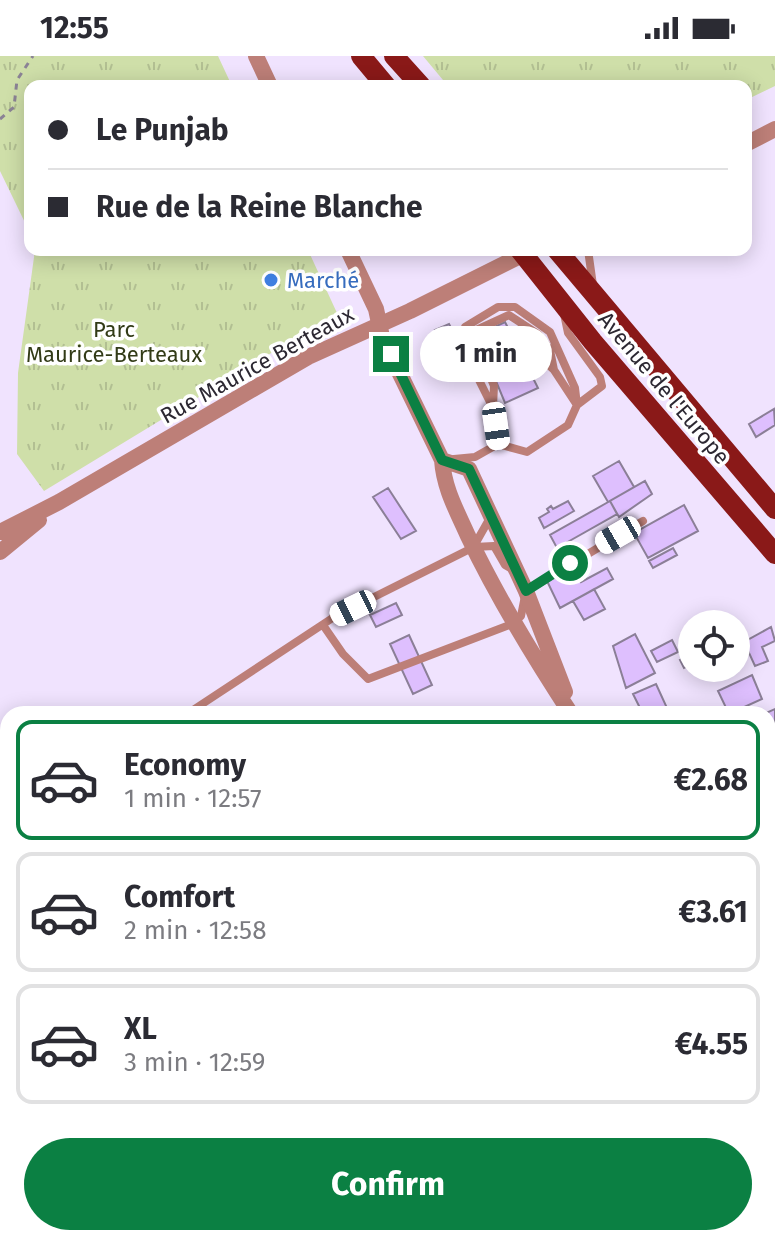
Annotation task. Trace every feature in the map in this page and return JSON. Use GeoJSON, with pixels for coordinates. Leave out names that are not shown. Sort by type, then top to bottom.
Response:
{"type":"FeatureCollection","features":[{"type":"Feature","properties":{"kind":"main road"},"geometry":{"type":"LineString","coordinates":[[361,56],[381,80]]}},
{"type":"Feature","properties":{"kind":"main road"},"geometry":{"type":"LineString","coordinates":[[394,56],[416,80]]}},
{"type":"Feature","properties":{"kind":"main road","name":"Avenue de l'Europe"},"geometry":{"type":"LineString","coordinates":[[529,256],[561,302],[775,554]]}},
{"type":"Feature","properties":{"kind":"main road","name":"Avenue de l'Europe"},"geometry":{"type":"LineString","coordinates":[[562,256],[775,509]]}},
{"type":"Feature","properties":{"kind":"street"},"geometry":{"type":"LineString","coordinates":[[256,56],[267,80]]}},
{"type":"Feature","properties":{"kind":"street"},"geometry":{"type":"LineString","coordinates":[[752,141],[775,129]]}},
{"type":"Feature","properties":{"kind":"street"},"geometry":{"type":"LineString","coordinates":[[351,256],[376,309],[378,324],[442,460],[444,483],[474,547],[512,624],[567,706]]}},
{"type":"Feature","properties":{"kind":"street","name":"Rue Maurice Berteaux"},"geometry":{"type":"LineString","coordinates":[[0,532],[59,502],[308,357],[515,256]]}},
{"type":"Feature","properties":{"kind":"street"},"geometry":{"type":"LineString","coordinates":[[442,460],[469,469],[526,591],[569,706]]}},
{"type":"Feature","properties":{"kind":"street","name":"Rue Maurice Berteaux"},"geometry":{"type":"LineString","coordinates":[[0,552],[59,502]]}},
{"type":"Feature","properties":{"kind":"lane"},"geometry":{"type":"LineString","coordinates":[[589,256],[595,293]]}},
{"type":"Feature","properties":{"kind":"lane"},"geometry":{"type":"LineString","coordinates":[[442,460],[475,457],[498,444],[527,452],[568,425],[577,405],[602,386],[600,377],[568,333],[561,302]]}},
{"type":"Feature","properties":{"kind":"lane"},"geometry":{"type":"LineString","coordinates":[[493,408],[463,348],[465,327],[498,307],[515,307],[550,332],[575,388],[577,405]]}},
{"type":"Feature","properties":{"kind":"lane"},"geometry":{"type":"LineString","coordinates":[[498,444],[493,408],[494,386],[472,332],[509,315],[538,334],[550,350],[554,370]]}},
{"type":"Feature","properties":{"kind":"lane"},"geometry":{"type":"LineString","coordinates":[[521,323],[532,350],[554,370],[577,405]]}},
{"type":"Feature","properties":{"kind":"lane"},"geometry":{"type":"LineString","coordinates":[[474,547],[492,514]]}},
{"type":"Feature","properties":{"kind":"lane"},"geometry":{"type":"LineString","coordinates":[[323,625],[343,654],[368,679],[512,624],[521,616],[526,591],[643,521]]}},
{"type":"Feature","properties":{"kind":"lane"},"geometry":{"type":"LineString","coordinates":[[199,706],[323,625],[474,547],[494,546],[505,565],[517,572]]}},
{"type":"Feature","properties":{"kind":"path"},"geometry":{"type":"LineString","coordinates":[[0,119],[14,107],[17,80],[33,56]]}},
{"type":"Feature","properties":{"kind":"green space"},"geometry":{"type":"Polygon","coordinates":[[[0,56],[218,56],[229,80],[24,80],[24,221],[0,171],[0,56]]]}},
{"type":"Feature","properties":{"kind":"green space"},"geometry":{"type":"Polygon","coordinates":[[[423,56],[775,56],[775,86],[752,97],[752,80],[443,80],[423,56]]]}},
{"type":"Feature","properties":{"kind":"green space","name":"Parc Maurice-Berteaux"},"geometry":{"type":"Polygon","coordinates":[[[34,256],[311,256],[337,313],[44,491],[17,454],[18,373],[34,256]]]}},
{"type":"Feature","properties":{"kind":"building"},"geometry":{"type":"Polygon","coordinates":[[[505,322],[538,388],[505,403],[477,335],[505,322]]]}},
{"type":"Feature","properties":{"kind":"building"},"geometry":{"type":"Polygon","coordinates":[[[449,324],[457,339],[443,344],[435,330],[449,324]]]}},
{"type":"Feature","properties":{"kind":"building"},"geometry":{"type":"Polygon","coordinates":[[[774,409],[775,425],[756,437],[749,424],[774,409]]]}},
{"type":"Feature","properties":{"kind":"building"},"geometry":{"type":"Polygon","coordinates":[[[619,461],[634,487],[608,502],[593,476],[619,461]]]}},
{"type":"Feature","properties":{"kind":"building"},"geometry":{"type":"Polygon","coordinates":[[[645,481],[652,494],[619,517],[610,501],[645,481]]]}},
{"type":"Feature","properties":{"kind":"building"},"geometry":{"type":"Polygon","coordinates":[[[388,488],[416,531],[401,539],[373,497],[388,488]]]}},
{"type":"Feature","properties":{"kind":"building"},"geometry":{"type":"Polygon","coordinates":[[[568,501],[574,511],[544,528],[539,518],[549,512],[547,509],[568,501]]]}},
{"type":"Feature","properties":{"kind":"building"},"geometry":{"type":"Polygon","coordinates":[[[610,501],[617,514],[557,548],[550,535],[610,501]]]}},
{"type":"Feature","properties":{"kind":"building"},"geometry":{"type":"Polygon","coordinates":[[[684,505],[698,531],[648,558],[634,533],[684,505]]]}},
{"type":"Feature","properties":{"kind":"building"},"geometry":{"type":"Polygon","coordinates":[[[673,548],[677,555],[653,568],[649,561],[673,548]]]}},
{"type":"Feature","properties":{"kind":"building"},"geometry":{"type":"Polygon","coordinates":[[[574,567],[581,582],[607,568],[613,579],[560,608],[547,581],[574,567]]]}},
{"type":"Feature","properties":{"kind":"building"},"geometry":{"type":"Polygon","coordinates":[[[594,589],[605,609],[584,620],[573,601],[594,589]]]}},
{"type":"Feature","properties":{"kind":"building"},"geometry":{"type":"Polygon","coordinates":[[[396,603],[402,615],[376,627],[370,615],[396,603]]]}},
{"type":"Feature","properties":{"kind":"building"},"geometry":{"type":"Polygon","coordinates":[[[771,627],[775,641],[762,647],[768,661],[755,666],[750,655],[750,639],[771,627]]]}},
{"type":"Feature","properties":{"kind":"building"},"geometry":{"type":"Polygon","coordinates":[[[635,634],[655,673],[626,688],[613,646],[635,634]]]}},
{"type":"Feature","properties":{"kind":"building"},"geometry":{"type":"Polygon","coordinates":[[[409,635],[432,685],[413,694],[390,644],[409,635]]]}},
{"type":"Feature","properties":{"kind":"building"},"geometry":{"type":"Polygon","coordinates":[[[672,640],[678,652],[657,662],[651,651],[672,640]]]}},
{"type":"Feature","properties":{"kind":"building"},"geometry":{"type":"Polygon","coordinates":[[[752,675],[762,699],[747,706],[725,706],[718,691],[737,682],[750,682],[752,675]]]}},
{"type":"Feature","properties":{"kind":"building"},"geometry":{"type":"Polygon","coordinates":[[[656,684],[666,706],[639,706],[633,694],[656,684]]]}},
{"type":"Feature","properties":{"kind":"place","name":"Marché"},"geometry":{"type":"Point","coordinates":[271,280]}},
{"type":"Feature","properties":{"kind":"route"},"geometry":{"type":"LineString","coordinates":[[391,354],[442,460],[469,469],[526,591],[570,563]]}}]}
